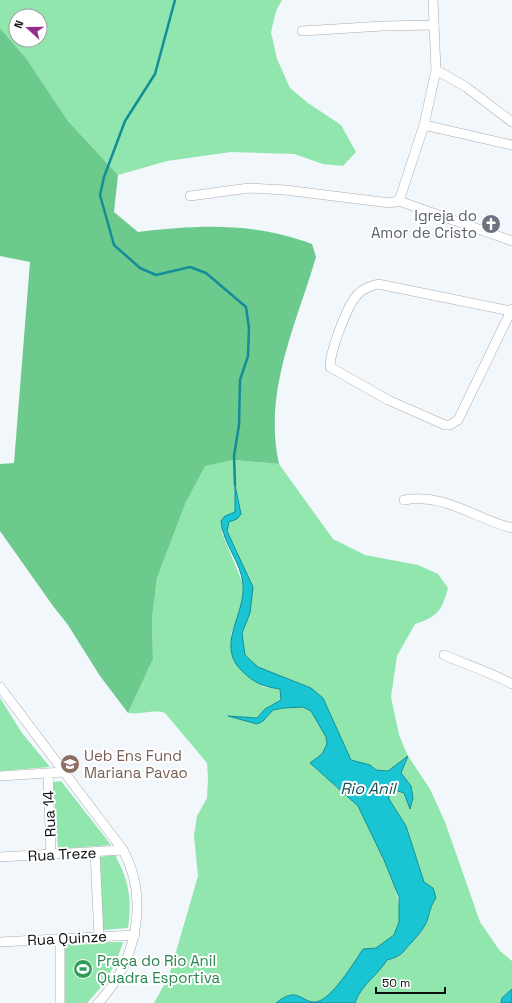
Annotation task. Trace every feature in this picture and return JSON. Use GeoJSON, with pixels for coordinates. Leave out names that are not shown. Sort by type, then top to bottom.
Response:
{"type":"FeatureCollection","features":[{"type":"Feature","properties":{"kind":"street"},"geometry":{"type":"LineString","coordinates":[[400,201],[424,126],[436,70],[433,0]]}},
{"type":"Feature","properties":{"kind":"street"},"geometry":{"type":"LineString","coordinates":[[302,31],[434,24]]}},
{"type":"Feature","properties":{"kind":"street"},"geometry":{"type":"LineString","coordinates":[[436,70],[466,87],[512,122]]}},
{"type":"Feature","properties":{"kind":"street"},"geometry":{"type":"LineString","coordinates":[[424,126],[512,145]]}},
{"type":"Feature","properties":{"kind":"street"},"geometry":{"type":"LineString","coordinates":[[190,196],[249,188],[286,190],[390,204],[400,201],[512,242]]}},
{"type":"Feature","properties":{"kind":"street"},"geometry":{"type":"LineString","coordinates":[[378,284],[511,310],[458,420],[450,425],[445,425],[388,400],[330,368],[332,351],[352,302],[358,294],[367,287],[378,284]]}},
{"type":"Feature","properties":{"kind":"street"},"geometry":{"type":"LineString","coordinates":[[404,500],[419,498],[434,500],[451,505],[496,524],[512,528]]}},
{"type":"Feature","properties":{"kind":"street"},"geometry":{"type":"LineString","coordinates":[[444,655],[472,668],[486,671],[512,684]]}},
{"type":"Feature","properties":{"kind":"street"},"geometry":{"type":"LineString","coordinates":[[1,691],[124,850],[133,870],[137,890],[135,935],[127,958],[118,976],[98,1003]]}},
{"type":"Feature","properties":{"kind":"street"},"geometry":{"type":"LineString","coordinates":[[0,776],[64,772]]}},
{"type":"Feature","properties":{"kind":"street","name":"Rua 14"},"geometry":{"type":"LineString","coordinates":[[48,773],[51,854]]}},
{"type":"Feature","properties":{"kind":"street","name":"Rua Treze"},"geometry":{"type":"LineString","coordinates":[[0,857],[124,850]]}},
{"type":"Feature","properties":{"kind":"street"},"geometry":{"type":"LineString","coordinates":[[95,852],[99,937]]}},
{"type":"Feature","properties":{"kind":"street","name":"Rua Quinze"},"geometry":{"type":"LineString","coordinates":[[0,942],[135,935]]}},
{"type":"Feature","properties":{"kind":"street"},"geometry":{"type":"LineString","coordinates":[[60,939],[60,1003]]}},
{"type":"Feature","properties":{"kind":"green space"},"geometry":{"type":"Polygon","coordinates":[[[0,0],[282,0],[276,11],[271,32],[277,59],[290,88],[308,103],[341,125],[356,152],[343,166],[323,164],[294,154],[231,152],[167,161],[118,175],[68,121],[26,58],[17,48],[48,48],[48,8],[8,8],[8,37],[0,28],[0,0]]]}},
{"type":"Feature","properties":{"kind":"green space"},"geometry":{"type":"Polygon","coordinates":[[[0,28],[8,37],[8,48],[17,48],[26,58],[68,121],[118,175],[114,212],[138,232],[204,227],[247,229],[290,237],[312,244],[316,257],[291,333],[278,385],[275,411],[275,437],[279,464],[233,460],[205,466],[186,502],[157,578],[152,618],[153,659],[128,713],[100,676],[68,625],[0,531],[0,464],[14,463],[30,262],[0,256],[0,28]]]}},
{"type":"Feature","properties":{"kind":"green space"},"geometry":{"type":"Polygon","coordinates":[[[233,460],[279,464],[333,539],[365,555],[418,565],[438,574],[448,588],[441,608],[438,612],[429,619],[415,624],[397,656],[391,697],[399,735],[408,756],[430,789],[445,822],[480,922],[500,951],[512,961],[512,989],[502,998],[501,1003],[355,1003],[365,985],[387,960],[402,953],[424,927],[436,898],[433,888],[424,882],[406,826],[389,799],[389,793],[395,790],[404,793],[410,808],[413,798],[411,786],[401,773],[407,757],[388,771],[376,770],[370,765],[351,760],[323,698],[311,688],[258,667],[245,655],[242,633],[250,613],[238,553],[227,531],[229,522],[237,519],[235,487],[235,512],[225,516],[222,533],[243,584],[243,599],[239,616],[231,634],[263,687],[280,689],[281,700],[265,709],[257,718],[230,717],[263,721],[273,710],[303,707],[311,711],[326,737],[327,744],[322,754],[310,763],[344,794],[354,801],[363,814],[395,887],[399,905],[399,921],[394,934],[383,945],[363,950],[336,988],[329,995],[316,1002],[311,1002],[299,996],[289,995],[276,1003],[154,1003],[169,976],[198,876],[194,836],[197,816],[207,798],[207,763],[165,713],[128,713],[153,659],[152,618],[157,578],[186,502],[205,465],[233,460]]]}},
{"type":"Feature","properties":{"kind":"green space"},"geometry":{"type":"Polygon","coordinates":[[[0,698],[22,733],[50,767],[0,771],[0,698]]]}},
{"type":"Feature","properties":{"kind":"green space"},"geometry":{"type":"Polygon","coordinates":[[[61,781],[111,845],[58,849],[53,782],[61,781]]]}},
{"type":"Feature","properties":{"kind":"green space"},"geometry":{"type":"Polygon","coordinates":[[[115,855],[124,873],[128,890],[130,908],[128,928],[103,930],[100,857],[115,855]]]}},
{"type":"Feature","properties":{"kind":"green space"},"geometry":{"type":"Polygon","coordinates":[[[123,942],[117,960],[109,975],[87,1003],[65,1003],[64,943],[123,942]]]}},
{"type":"Feature","properties":{"kind":"water","name":"Rio Anil"},"geometry":{"type":"Polygon","coordinates":[[[235,485],[241,514],[237,519],[229,522],[227,531],[253,587],[250,613],[242,633],[245,655],[258,667],[311,688],[323,698],[351,760],[370,765],[376,770],[388,771],[408,756],[401,773],[411,786],[413,798],[410,809],[404,793],[395,790],[389,793],[389,799],[406,826],[424,882],[433,888],[436,898],[424,927],[402,953],[387,960],[361,991],[355,1003],[276,1003],[289,995],[299,996],[311,1002],[316,1002],[329,995],[348,972],[363,949],[376,948],[394,935],[399,922],[399,897],[384,860],[358,806],[310,763],[322,754],[327,744],[326,737],[311,711],[303,707],[273,710],[263,721],[257,724],[228,716],[257,718],[265,709],[281,700],[280,689],[264,686],[251,679],[234,661],[231,651],[231,640],[243,596],[243,584],[239,568],[222,529],[221,521],[225,516],[235,512],[235,485]]]}},
{"type":"Feature","properties":{"kind":"water"},"geometry":{"type":"Polygon","coordinates":[[[512,989],[512,1003],[501,1003],[502,998],[512,989]]]}},
{"type":"Feature","properties":{"kind":"waterway"},"geometry":{"type":"LineString","coordinates":[[175,0],[155,74],[125,121],[104,177],[100,195],[114,245],[140,268],[156,275],[190,267],[206,273],[246,307],[249,328],[248,356],[240,380],[239,425],[234,456],[235,485]]}},
{"type":"Feature","properties":{"kind":"place","name":"Igreja do Amor de Cristo"},"geometry":{"type":"Point","coordinates":[491,224]}},
{"type":"Feature","properties":{"kind":"place","name":"Ueb Ens Fund Mariana Pavao"},"geometry":{"type":"Point","coordinates":[70,764]}},
{"type":"Feature","properties":{"kind":"place","name":"Praça do Rio Anil Quadra Esportiva"},"geometry":{"type":"Point","coordinates":[83,969]}}]}
